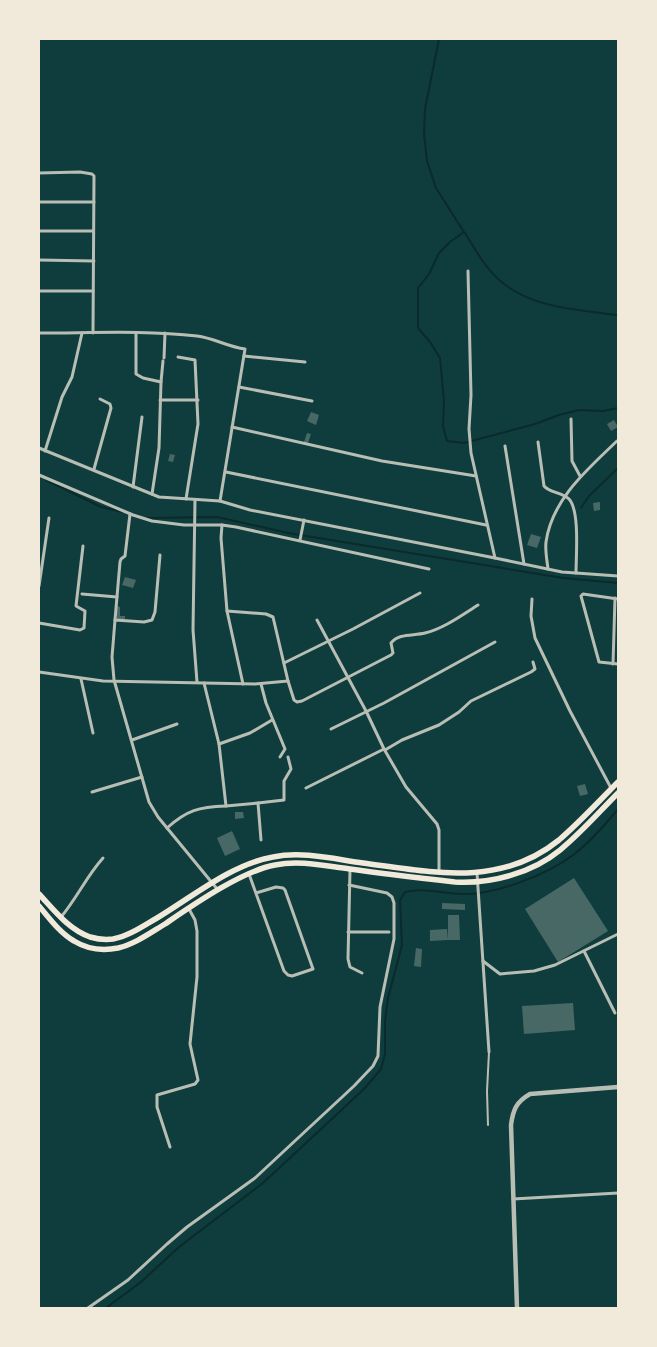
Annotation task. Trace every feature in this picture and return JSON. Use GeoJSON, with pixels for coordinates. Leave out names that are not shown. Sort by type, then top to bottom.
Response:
{"type":"FeatureCollection","features":[{"type":"Feature","properties":{"kind":"highway"},"geometry":{"type":"LineString","coordinates":[[39,894],[61,918],[84,934],[92,938],[111,940],[136,930],[248,865],[283,855],[304,855],[439,873],[477,873],[513,864],[547,848],[572,828],[618,782]]}},
{"type":"Feature","properties":{"kind":"highway"},"geometry":{"type":"LineString","coordinates":[[39,906],[56,926],[73,940],[88,947],[106,949],[119,948],[136,941],[188,908],[248,874],[282,863],[312,864],[455,882],[478,882],[494,879],[521,871],[552,856],[576,837],[618,793]]}},
{"type":"Feature","properties":{"kind":"street"},"geometry":{"type":"LineString","coordinates":[[39,172],[80,172],[94,176],[93,333]]}},
{"type":"Feature","properties":{"kind":"street"},"geometry":{"type":"LineString","coordinates":[[39,202],[94,202]]}},
{"type":"Feature","properties":{"kind":"street"},"geometry":{"type":"LineString","coordinates":[[39,231],[94,231]]}},
{"type":"Feature","properties":{"kind":"street"},"geometry":{"type":"LineString","coordinates":[[39,260],[94,261]]}},
{"type":"Feature","properties":{"kind":"street"},"geometry":{"type":"LineString","coordinates":[[468,271],[470,439],[486,525],[495,558]]}},
{"type":"Feature","properties":{"kind":"street"},"geometry":{"type":"LineString","coordinates":[[39,291],[93,291]]}},
{"type":"Feature","properties":{"kind":"street"},"geometry":{"type":"LineString","coordinates":[[39,333],[165,333],[199,336],[245,350],[220,501]]}},
{"type":"Feature","properties":{"kind":"street"},"geometry":{"type":"LineString","coordinates":[[45,451],[62,397],[72,377],[82,333]]}},
{"type":"Feature","properties":{"kind":"street"},"geometry":{"type":"LineString","coordinates":[[136,333],[136,374],[161,382]]}},
{"type":"Feature","properties":{"kind":"street"},"geometry":{"type":"LineString","coordinates":[[152,494],[159,448],[160,400],[165,333]]}},
{"type":"Feature","properties":{"kind":"street"},"geometry":{"type":"LineString","coordinates":[[244,356],[305,362]]}},
{"type":"Feature","properties":{"kind":"street"},"geometry":{"type":"LineString","coordinates":[[178,357],[195,360],[198,400],[197,433],[186,499]]}},
{"type":"Feature","properties":{"kind":"street"},"geometry":{"type":"LineString","coordinates":[[239,387],[312,401]]}},
{"type":"Feature","properties":{"kind":"street"},"geometry":{"type":"LineString","coordinates":[[94,469],[111,408],[110,404],[100,399]]}},
{"type":"Feature","properties":{"kind":"street"},"geometry":{"type":"LineString","coordinates":[[160,400],[198,400]]}},
{"type":"Feature","properties":{"kind":"street"},"geometry":{"type":"LineString","coordinates":[[133,487],[142,418]]}},
{"type":"Feature","properties":{"kind":"street"},"geometry":{"type":"LineString","coordinates":[[571,419],[572,461],[580,476]]}},
{"type":"Feature","properties":{"kind":"street"},"geometry":{"type":"LineString","coordinates":[[232,427],[382,461],[476,476]]}},
{"type":"Feature","properties":{"kind":"street"},"geometry":{"type":"LineString","coordinates":[[548,569],[546,541],[554,518],[566,496],[580,476],[618,441]]}},
{"type":"Feature","properties":{"kind":"street"},"geometry":{"type":"LineString","coordinates":[[538,442],[544,486],[546,489],[566,496],[573,507],[576,573]]}},
{"type":"Feature","properties":{"kind":"street"},"geometry":{"type":"LineString","coordinates":[[505,446],[524,564]]}},
{"type":"Feature","properties":{"kind":"street"},"geometry":{"type":"LineString","coordinates":[[39,448],[94,469],[133,487],[167,498],[186,499],[195,502],[220,501],[250,510],[548,569],[618,576]]}},
{"type":"Feature","properties":{"kind":"street"},"geometry":{"type":"LineString","coordinates":[[226,472],[486,525]]}},
{"type":"Feature","properties":{"kind":"street"},"geometry":{"type":"LineString","coordinates":[[39,475],[130,514],[152,521],[177,525],[222,525],[300,538],[429,569]]}},
{"type":"Feature","properties":{"kind":"street"},"geometry":{"type":"LineString","coordinates":[[195,502],[193,630],[197,682]]}},
{"type":"Feature","properties":{"kind":"street"},"geometry":{"type":"LineString","coordinates":[[130,514],[125,556],[121,558],[120,562],[116,597],[112,657],[114,680],[149,802],[167,828],[219,890]]}},
{"type":"Feature","properties":{"kind":"street"},"geometry":{"type":"LineString","coordinates":[[39,586],[49,518]]}},
{"type":"Feature","properties":{"kind":"street"},"geometry":{"type":"LineString","coordinates":[[300,538],[304,520]]}},
{"type":"Feature","properties":{"kind":"street"},"geometry":{"type":"LineString","coordinates":[[222,525],[221,538],[227,611],[243,684]]}},
{"type":"Feature","properties":{"kind":"street"},"geometry":{"type":"LineString","coordinates":[[39,623],[80,630],[84,628],[85,611],[76,606],[82,546]]}},
{"type":"Feature","properties":{"kind":"street"},"geometry":{"type":"LineString","coordinates":[[115,620],[144,622],[152,620],[155,612],[160,555]]}},
{"type":"Feature","properties":{"kind":"street"},"geometry":{"type":"LineString","coordinates":[[284,663],[420,593]]}},
{"type":"Feature","properties":{"kind":"street"},"geometry":{"type":"LineString","coordinates":[[82,594],[116,597]]}},
{"type":"Feature","properties":{"kind":"street"},"geometry":{"type":"LineString","coordinates":[[613,664],[616,598],[583,594],[581,596],[599,662],[613,664],[618,664]]}},
{"type":"Feature","properties":{"kind":"street"},"geometry":{"type":"LineString","coordinates":[[532,599],[535,638],[570,711],[611,789]]}},
{"type":"Feature","properties":{"kind":"street"},"geometry":{"type":"LineString","coordinates":[[227,611],[272,616],[288,681],[294,700],[297,702],[391,655],[393,651],[391,643],[396,639],[426,633],[478,605]]}},
{"type":"Feature","properties":{"kind":"street"},"geometry":{"type":"LineString","coordinates":[[317,620],[406,788],[438,826],[439,873]]}},
{"type":"Feature","properties":{"kind":"street"},"geometry":{"type":"LineString","coordinates":[[331,729],[495,642]]}},
{"type":"Feature","properties":{"kind":"street"},"geometry":{"type":"LineString","coordinates":[[306,788],[402,740],[438,725],[459,712],[471,701],[531,672],[535,668],[533,662]]}},
{"type":"Feature","properties":{"kind":"street"},"geometry":{"type":"LineString","coordinates":[[39,672],[81,679],[243,684],[288,681]]}},
{"type":"Feature","properties":{"kind":"street"},"geometry":{"type":"LineString","coordinates":[[81,679],[92,733]]}},
{"type":"Feature","properties":{"kind":"street"},"geometry":{"type":"LineString","coordinates":[[204,683],[218,744],[226,806]]}},
{"type":"Feature","properties":{"kind":"street"},"geometry":{"type":"LineString","coordinates":[[261,684],[285,750],[280,757]]}},
{"type":"Feature","properties":{"kind":"street"},"geometry":{"type":"LineString","coordinates":[[218,744],[250,733],[273,720]]}},
{"type":"Feature","properties":{"kind":"street"},"geometry":{"type":"LineString","coordinates":[[132,740],[177,724]]}},
{"type":"Feature","properties":{"kind":"street"},"geometry":{"type":"LineString","coordinates":[[167,828],[192,810],[208,806],[284,800],[284,781],[292,769],[288,757]]}},
{"type":"Feature","properties":{"kind":"street"},"geometry":{"type":"LineString","coordinates":[[92,792],[142,777]]}},
{"type":"Feature","properties":{"kind":"street"},"geometry":{"type":"LineString","coordinates":[[258,803],[261,840]]}},
{"type":"Feature","properties":{"kind":"street"},"geometry":{"type":"LineString","coordinates":[[61,918],[71,906],[90,873],[103,858]]}},
{"type":"Feature","properties":{"kind":"street"},"geometry":{"type":"LineString","coordinates":[[350,869],[349,964],[353,970],[362,973]]}},
{"type":"Feature","properties":{"kind":"street"},"geometry":{"type":"LineString","coordinates":[[477,873],[489,1052]]}},
{"type":"Feature","properties":{"kind":"street"},"geometry":{"type":"LineString","coordinates":[[248,874],[284,971],[292,976],[313,969],[285,890],[276,887],[256,893]]}},
{"type":"Feature","properties":{"kind":"street"},"geometry":{"type":"LineString","coordinates":[[88,1308],[128,1280],[167,1244],[255,1178],[354,1086],[376,1062],[378,1056],[380,1007],[393,950],[394,903],[392,896],[387,893],[349,885]]}},
{"type":"Feature","properties":{"kind":"street"},"geometry":{"type":"LineString","coordinates":[[170,1147],[157,1106],[157,1096],[194,1084],[198,1080],[190,1044],[197,977],[197,931],[188,908]]}},
{"type":"Feature","properties":{"kind":"street"},"geometry":{"type":"LineString","coordinates":[[348,932],[389,932]]}},
{"type":"Feature","properties":{"kind":"street"},"geometry":{"type":"LineString","coordinates":[[482,961],[500,974],[514,974],[547,968],[618,934]]}},
{"type":"Feature","properties":{"kind":"street"},"geometry":{"type":"LineString","coordinates":[[584,951],[615,1014]]}},
{"type":"Feature","properties":{"kind":"street"},"geometry":{"type":"LineString","coordinates":[[517,1308],[511,1125],[514,1110],[521,1100],[530,1094],[618,1087]]}},
{"type":"Feature","properties":{"kind":"street"},"geometry":{"type":"LineString","coordinates":[[514,1199],[618,1193]]}},
{"type":"Feature","properties":{"kind":"lane"},"geometry":{"type":"LineString","coordinates":[[488,1125],[489,1052]]}},
{"type":"Feature","properties":{"kind":"building"},"geometry":{"type":"Polygon","coordinates":[[[311,412],[319,415],[316,425],[307,421],[311,412]]]}},
{"type":"Feature","properties":{"kind":"building"},"geometry":{"type":"Polygon","coordinates":[[[614,420],[618,427],[611,431],[607,424],[614,420]]]}},
{"type":"Feature","properties":{"kind":"building"},"geometry":{"type":"Polygon","coordinates":[[[307,433],[311,434],[308,443],[304,442],[307,433]]]}},
{"type":"Feature","properties":{"kind":"building"},"geometry":{"type":"Polygon","coordinates":[[[170,454],[175,455],[173,462],[168,461],[170,454]]]}},
{"type":"Feature","properties":{"kind":"building"},"geometry":{"type":"Polygon","coordinates":[[[600,502],[600,510],[594,511],[593,503],[600,502]]]}},
{"type":"Feature","properties":{"kind":"building"},"geometry":{"type":"Polygon","coordinates":[[[531,534],[541,537],[537,548],[527,545],[531,534]]]}},
{"type":"Feature","properties":{"kind":"building"},"geometry":{"type":"Polygon","coordinates":[[[125,577],[136,580],[133,588],[122,585],[125,577]]]}},
{"type":"Feature","properties":{"kind":"building"},"geometry":{"type":"Polygon","coordinates":[[[117,606],[120,607],[120,616],[125,616],[125,619],[117,619],[117,606]]]}},
{"type":"Feature","properties":{"kind":"building"},"geometry":{"type":"Polygon","coordinates":[[[585,784],[588,794],[580,796],[577,786],[585,784]]]}},
{"type":"Feature","properties":{"kind":"building"},"geometry":{"type":"Polygon","coordinates":[[[235,812],[243,812],[244,818],[235,819],[235,812]]]}},
{"type":"Feature","properties":{"kind":"building"},"geometry":{"type":"Polygon","coordinates":[[[232,831],[240,849],[225,856],[217,838],[232,831]]]}},
{"type":"Feature","properties":{"kind":"building"},"geometry":{"type":"Polygon","coordinates":[[[574,878],[608,931],[558,962],[525,909],[574,878]]]}},
{"type":"Feature","properties":{"kind":"building"},"geometry":{"type":"Polygon","coordinates":[[[442,903],[465,904],[465,910],[442,909],[442,903]]]}},
{"type":"Feature","properties":{"kind":"building"},"geometry":{"type":"Polygon","coordinates":[[[448,915],[459,915],[460,940],[448,940],[448,915]]]}},
{"type":"Feature","properties":{"kind":"building"},"geometry":{"type":"Polygon","coordinates":[[[447,929],[448,940],[430,941],[430,930],[447,929]]]}},
{"type":"Feature","properties":{"kind":"building"},"geometry":{"type":"Polygon","coordinates":[[[416,948],[422,949],[421,967],[414,966],[416,948]]]}},
{"type":"Feature","properties":{"kind":"building"},"geometry":{"type":"Polygon","coordinates":[[[573,1003],[575,1030],[524,1034],[522,1006],[573,1003]]]}},
{"type":"Feature","properties":{"kind":"waterway"},"geometry":{"type":"LineString","coordinates":[[439,39],[425,109],[424,134],[427,161],[436,188],[464,232],[439,253],[429,274],[418,288],[418,328],[440,358],[444,401],[443,426],[447,441],[464,443],[579,410],[603,411],[618,408]]}},
{"type":"Feature","properties":{"kind":"waterway"},"geometry":{"type":"LineString","coordinates":[[465,233],[488,268],[515,291],[547,304],[618,315]]}},
{"type":"Feature","properties":{"kind":"waterway"},"geometry":{"type":"LineString","coordinates":[[581,508],[589,496],[618,468]]}},
{"type":"Feature","properties":{"kind":"waterway"},"geometry":{"type":"LineString","coordinates":[[46,480],[101,507],[122,512]]}},
{"type":"Feature","properties":{"kind":"waterway"},"geometry":{"type":"LineString","coordinates":[[146,518],[217,517],[288,533],[563,578],[618,583]]}},
{"type":"Feature","properties":{"kind":"waterway"},"geometry":{"type":"LineString","coordinates":[[106,1308],[141,1282],[179,1247],[263,1183],[365,1088],[381,1069],[385,1054],[385,1021],[388,998],[402,945],[400,900],[405,892],[419,890],[455,894],[475,893],[520,882],[549,870],[573,855],[597,834],[618,809]]}}]}
